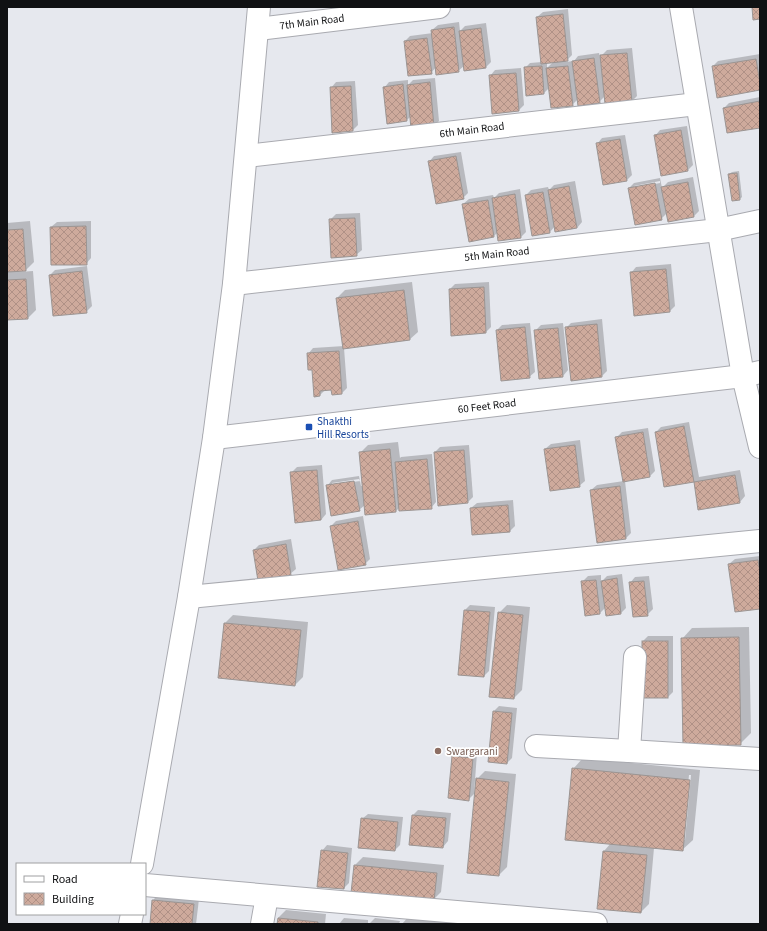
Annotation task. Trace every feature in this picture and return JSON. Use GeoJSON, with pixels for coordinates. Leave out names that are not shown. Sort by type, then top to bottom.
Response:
{"type":"FeatureCollection","features":[{"type":"Feature","properties":{"kind":"street"},"geometry":{"type":"LineString","coordinates":[[142,863],[189,597],[214,438],[234,284],[259,7]]}},
{"type":"Feature","properties":{"kind":"street","name":"7th Main Road"},"geometry":{"type":"LineString","coordinates":[[258,29],[439,7]]}},
{"type":"Feature","properties":{"kind":"street"},"geometry":{"type":"LineString","coordinates":[[681,7],[718,230],[752,374],[760,447]]}},
{"type":"Feature","properties":{"kind":"street","name":"6th Main Road"},"geometry":{"type":"LineString","coordinates":[[246,156],[697,104]]}},
{"type":"Feature","properties":{"kind":"street","name":"5th Main Road"},"geometry":{"type":"LineString","coordinates":[[234,284],[718,230],[760,221]]}},
{"type":"Feature","properties":{"kind":"street","name":"60 Feet Road"},"geometry":{"type":"LineString","coordinates":[[214,438],[752,374]]}},
{"type":"Feature","properties":{"kind":"street"},"geometry":{"type":"LineString","coordinates":[[189,597],[760,541]]}},
{"type":"Feature","properties":{"kind":"street"},"geometry":{"type":"LineString","coordinates":[[629,751],[635,657]]}},
{"type":"Feature","properties":{"kind":"street"},"geometry":{"type":"LineString","coordinates":[[536,746],[760,759]]}},
{"type":"Feature","properties":{"kind":"street"},"geometry":{"type":"LineString","coordinates":[[146,885],[596,924]]}},
{"type":"Feature","properties":{"kind":"street"},"geometry":{"type":"LineString","coordinates":[[262,924],[267,896]]}},
{"type":"Feature","properties":{"kind":"building"},"geometry":{"type":"Polygon","coordinates":[[[752,7],[760,7],[760,19],[753,20],[752,7]]]}},
{"type":"Feature","properties":{"kind":"building"},"geometry":{"type":"Polygon","coordinates":[[[563,14],[568,61],[541,64],[536,17],[563,14]]]}},
{"type":"Feature","properties":{"kind":"building"},"geometry":{"type":"Polygon","coordinates":[[[454,27],[459,72],[436,75],[431,30],[454,27]]]}},
{"type":"Feature","properties":{"kind":"building"},"geometry":{"type":"Polygon","coordinates":[[[481,28],[486,68],[464,71],[459,31],[481,28]]]}},
{"type":"Feature","properties":{"kind":"building"},"geometry":{"type":"Polygon","coordinates":[[[427,38],[432,74],[408,76],[404,41],[427,38]]]}},
{"type":"Feature","properties":{"kind":"building"},"geometry":{"type":"Polygon","coordinates":[[[627,53],[632,102],[605,104],[600,55],[627,53]]]}},
{"type":"Feature","properties":{"kind":"building"},"geometry":{"type":"Polygon","coordinates":[[[594,58],[600,103],[578,106],[572,61],[594,58]]]}},
{"type":"Feature","properties":{"kind":"building"},"geometry":{"type":"Polygon","coordinates":[[[756,59],[760,90],[717,98],[712,66],[756,59]]]}},
{"type":"Feature","properties":{"kind":"building"},"geometry":{"type":"Polygon","coordinates":[[[542,66],[544,94],[526,96],[524,67],[542,66]]]}},
{"type":"Feature","properties":{"kind":"building"},"geometry":{"type":"Polygon","coordinates":[[[568,66],[573,106],[551,108],[546,68],[568,66]]]}},
{"type":"Feature","properties":{"kind":"building"},"geometry":{"type":"Polygon","coordinates":[[[516,73],[519,111],[492,114],[489,75],[516,73]]]}},
{"type":"Feature","properties":{"kind":"building"},"geometry":{"type":"Polygon","coordinates":[[[430,82],[434,127],[411,129],[407,85],[430,82]]]}},
{"type":"Feature","properties":{"kind":"building"},"geometry":{"type":"Polygon","coordinates":[[[403,84],[407,121],[387,124],[383,87],[403,84]]]}},
{"type":"Feature","properties":{"kind":"building"},"geometry":{"type":"Polygon","coordinates":[[[351,86],[353,131],[332,133],[330,87],[351,86]]]}},
{"type":"Feature","properties":{"kind":"building"},"geometry":{"type":"Polygon","coordinates":[[[760,101],[760,128],[727,133],[723,108],[760,101]]]}},
{"type":"Feature","properties":{"kind":"building"},"geometry":{"type":"Polygon","coordinates":[[[681,130],[688,171],[661,176],[654,135],[681,130]]]}},
{"type":"Feature","properties":{"kind":"building"},"geometry":{"type":"Polygon","coordinates":[[[620,139],[627,181],[603,185],[596,143],[620,139]]]}},
{"type":"Feature","properties":{"kind":"building"},"geometry":{"type":"Polygon","coordinates":[[[456,156],[464,199],[436,204],[428,161],[456,156]]]}},
{"type":"Feature","properties":{"kind":"building"},"geometry":{"type":"Polygon","coordinates":[[[737,173],[740,200],[732,201],[728,174],[737,173]]]}},
{"type":"Feature","properties":{"kind":"building"},"geometry":{"type":"Polygon","coordinates":[[[688,182],[694,217],[668,222],[661,187],[688,182]]]}},
{"type":"Feature","properties":{"kind":"building"},"geometry":{"type":"Polygon","coordinates":[[[655,183],[662,220],[635,225],[628,188],[655,183]]]}},
{"type":"Feature","properties":{"kind":"building"},"geometry":{"type":"Polygon","coordinates":[[[569,186],[577,228],[555,232],[548,190],[569,186]]]}},
{"type":"Feature","properties":{"kind":"building"},"geometry":{"type":"Polygon","coordinates":[[[543,192],[550,233],[532,236],[525,195],[543,192]]]}},
{"type":"Feature","properties":{"kind":"building"},"geometry":{"type":"Polygon","coordinates":[[[515,194],[521,238],[498,241],[492,198],[515,194]]]}},
{"type":"Feature","properties":{"kind":"building"},"geometry":{"type":"Polygon","coordinates":[[[488,200],[494,237],[469,242],[462,204],[488,200]]]}},
{"type":"Feature","properties":{"kind":"building"},"geometry":{"type":"Polygon","coordinates":[[[355,218],[357,256],[331,258],[329,219],[355,218]]]}},
{"type":"Feature","properties":{"kind":"building"},"geometry":{"type":"Polygon","coordinates":[[[86,226],[87,265],[51,265],[50,227],[86,226]]]}},
{"type":"Feature","properties":{"kind":"building"},"geometry":{"type":"Polygon","coordinates":[[[23,229],[26,271],[7,272],[7,230],[23,229]]]}},
{"type":"Feature","properties":{"kind":"building"},"geometry":{"type":"Polygon","coordinates":[[[666,269],[670,312],[634,316],[630,272],[666,269]]]}},
{"type":"Feature","properties":{"kind":"building"},"geometry":{"type":"Polygon","coordinates":[[[82,271],[87,313],[53,316],[49,275],[82,271]]]}},
{"type":"Feature","properties":{"kind":"building"},"geometry":{"type":"Polygon","coordinates":[[[26,279],[28,319],[7,320],[7,280],[26,279]]]}},
{"type":"Feature","properties":{"kind":"building"},"geometry":{"type":"Polygon","coordinates":[[[484,287],[486,333],[451,336],[449,289],[484,287]]]}},
{"type":"Feature","properties":{"kind":"building"},"geometry":{"type":"Polygon","coordinates":[[[404,290],[410,340],[343,349],[336,298],[404,290]]]}},
{"type":"Feature","properties":{"kind":"building"},"geometry":{"type":"Polygon","coordinates":[[[597,324],[602,377],[571,381],[565,327],[597,324]]]}},
{"type":"Feature","properties":{"kind":"building"},"geometry":{"type":"Polygon","coordinates":[[[525,327],[530,378],[501,381],[496,330],[525,327]]]}},
{"type":"Feature","properties":{"kind":"building"},"geometry":{"type":"Polygon","coordinates":[[[558,328],[563,377],[539,379],[534,330],[558,328]]]}},
{"type":"Feature","properties":{"kind":"building"},"geometry":{"type":"Polygon","coordinates":[[[339,351],[342,394],[332,395],[331,390],[320,391],[320,396],[314,397],[312,370],[308,370],[307,353],[339,351]]]}},
{"type":"Feature","properties":{"kind":"building"},"geometry":{"type":"Polygon","coordinates":[[[684,426],[694,482],[664,487],[655,432],[684,426]]]}},
{"type":"Feature","properties":{"kind":"building"},"geometry":{"type":"Polygon","coordinates":[[[643,432],[650,477],[623,482],[615,437],[643,432]]]}},
{"type":"Feature","properties":{"kind":"building"},"geometry":{"type":"Polygon","coordinates":[[[575,445],[580,487],[550,491],[544,449],[575,445]]]}},
{"type":"Feature","properties":{"kind":"building"},"geometry":{"type":"Polygon","coordinates":[[[390,449],[396,512],[365,515],[359,452],[390,449]]]}},
{"type":"Feature","properties":{"kind":"building"},"geometry":{"type":"Polygon","coordinates":[[[464,450],[468,503],[438,506],[434,452],[464,450]]]}},
{"type":"Feature","properties":{"kind":"building"},"geometry":{"type":"Polygon","coordinates":[[[427,459],[432,509],[399,511],[395,462],[427,459]]]}},
{"type":"Feature","properties":{"kind":"building"},"geometry":{"type":"Polygon","coordinates":[[[317,470],[321,520],[295,523],[290,472],[317,470]]]}},
{"type":"Feature","properties":{"kind":"building"},"geometry":{"type":"Polygon","coordinates":[[[735,475],[740,503],[698,510],[694,482],[735,475]]]}},
{"type":"Feature","properties":{"kind":"building"},"geometry":{"type":"Polygon","coordinates":[[[354,481],[360,511],[331,516],[326,485],[354,481]]]}},
{"type":"Feature","properties":{"kind":"building"},"geometry":{"type":"Polygon","coordinates":[[[620,486],[626,539],[597,543],[590,490],[620,486]]]}},
{"type":"Feature","properties":{"kind":"building"},"geometry":{"type":"Polygon","coordinates":[[[508,505],[510,532],[472,535],[470,508],[508,505]]]}},
{"type":"Feature","properties":{"kind":"building"},"geometry":{"type":"Polygon","coordinates":[[[358,521],[366,565],[338,570],[330,526],[358,521]]]}},
{"type":"Feature","properties":{"kind":"building"},"geometry":{"type":"Polygon","coordinates":[[[286,544],[291,575],[258,581],[253,550],[286,544]]]}},
{"type":"Feature","properties":{"kind":"building"},"geometry":{"type":"Polygon","coordinates":[[[758,560],[760,572],[760,609],[735,612],[728,564],[758,560]]]}},
{"type":"Feature","properties":{"kind":"building"},"geometry":{"type":"Polygon","coordinates":[[[617,578],[621,614],[606,616],[601,581],[617,578]]]}},
{"type":"Feature","properties":{"kind":"building"},"geometry":{"type":"Polygon","coordinates":[[[596,580],[600,614],[585,616],[581,581],[596,580]]]}},
{"type":"Feature","properties":{"kind":"building"},"geometry":{"type":"Polygon","coordinates":[[[644,581],[648,616],[633,617],[629,582],[644,581]]]}},
{"type":"Feature","properties":{"kind":"building"},"geometry":{"type":"Polygon","coordinates":[[[464,610],[490,612],[484,677],[458,675],[464,610]]]}},
{"type":"Feature","properties":{"kind":"building"},"geometry":{"type":"Polygon","coordinates":[[[498,612],[523,615],[514,699],[489,697],[498,612]]]}},
{"type":"Feature","properties":{"kind":"building"},"geometry":{"type":"Polygon","coordinates":[[[224,623],[301,630],[295,686],[218,678],[224,623]]]}},
{"type":"Feature","properties":{"kind":"building"},"geometry":{"type":"Polygon","coordinates":[[[739,637],[741,745],[683,746],[681,638],[739,637]]]}},
{"type":"Feature","properties":{"kind":"building"},"geometry":{"type":"Polygon","coordinates":[[[642,641],[668,641],[668,698],[642,698],[642,641]]]}},
{"type":"Feature","properties":{"kind":"building"},"geometry":{"type":"Polygon","coordinates":[[[493,711],[512,713],[507,764],[488,762],[493,711]]]}},
{"type":"Feature","properties":{"kind":"building"},"geometry":{"type":"Polygon","coordinates":[[[452,756],[473,758],[469,801],[448,798],[452,756]]]}},
{"type":"Feature","properties":{"kind":"building"},"geometry":{"type":"Polygon","coordinates":[[[572,768],[690,780],[683,851],[565,840],[572,768]]]}},
{"type":"Feature","properties":{"kind":"building"},"geometry":{"type":"Polygon","coordinates":[[[476,778],[509,782],[499,876],[467,873],[476,778]]]}},
{"type":"Feature","properties":{"kind":"building"},"geometry":{"type":"Polygon","coordinates":[[[412,815],[446,818],[443,848],[409,845],[412,815]]]}},
{"type":"Feature","properties":{"kind":"building"},"geometry":{"type":"Polygon","coordinates":[[[361,818],[398,822],[395,851],[358,848],[361,818]]]}},
{"type":"Feature","properties":{"kind":"building"},"geometry":{"type":"Polygon","coordinates":[[[321,850],[348,853],[344,889],[317,887],[321,850]]]}},
{"type":"Feature","properties":{"kind":"building"},"geometry":{"type":"Polygon","coordinates":[[[603,851],[647,855],[641,913],[597,909],[603,851]]]}},
{"type":"Feature","properties":{"kind":"building"},"geometry":{"type":"Polygon","coordinates":[[[354,865],[437,873],[434,901],[351,893],[354,865]]]}},
{"type":"Feature","properties":{"kind":"building"},"geometry":{"type":"Polygon","coordinates":[[[152,900],[194,904],[192,924],[150,924],[152,900]]]}},
{"type":"Feature","properties":{"kind":"building"},"geometry":{"type":"Polygon","coordinates":[[[278,918],[318,922],[318,924],[277,924],[278,918]]]}},
{"type":"Feature","properties":{"kind":"place","name":"Shakthi Hill Resorts"},"geometry":{"type":"Point","coordinates":[309,427]}},
{"type":"Feature","properties":{"kind":"place","name":"Swargarani"},"geometry":{"type":"Point","coordinates":[438,751]}}]}
